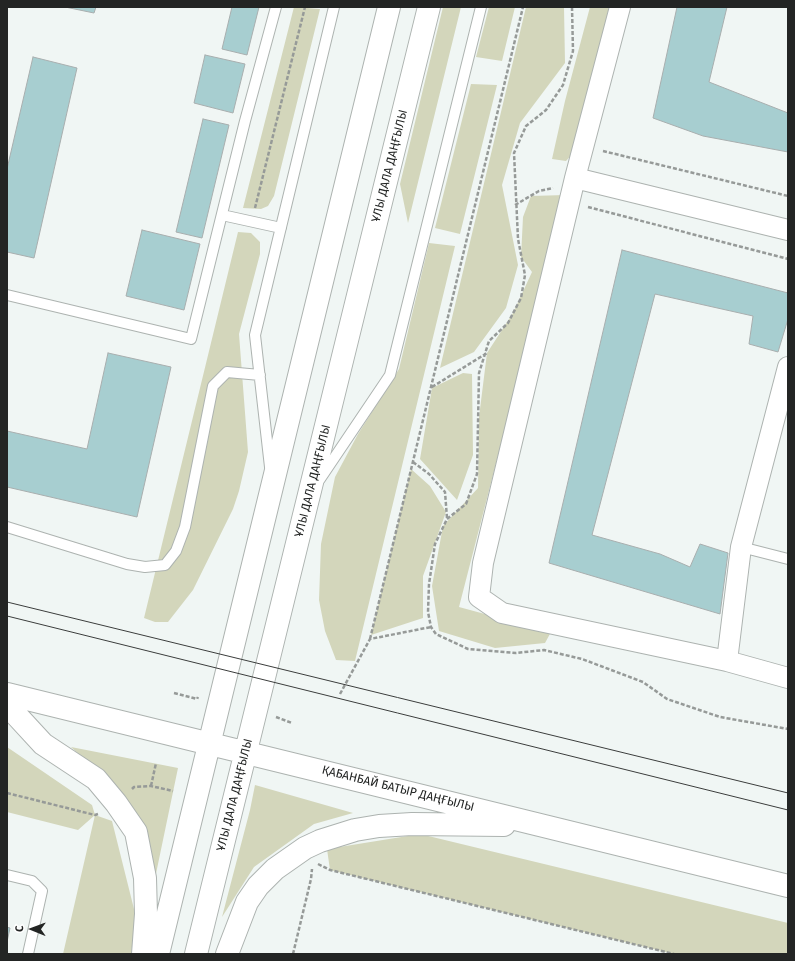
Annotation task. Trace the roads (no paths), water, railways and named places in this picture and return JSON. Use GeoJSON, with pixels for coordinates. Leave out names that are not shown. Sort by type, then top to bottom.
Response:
{"type":"FeatureCollection","features":[{"type":"Feature","properties":{"kind":"main road"},"geometry":{"type":"LineString","coordinates":[[158,954],[389,7]]}},
{"type":"Feature","properties":{"kind":"main road","name":"ҰЛЫ ДАЛА ДАҢҒЫЛЫ"},"geometry":{"type":"LineString","coordinates":[[196,954],[429,7]]}},
{"type":"Feature","properties":{"kind":"main road","name":"ҚАБАНБАЙ БАТЫР ДАҢҒЫЛЫ"},"geometry":{"type":"LineString","coordinates":[[7,694],[246,751],[788,886]]}},
{"type":"Feature","properties":{"kind":"main road"},"geometry":{"type":"LineString","coordinates":[[7,705],[43,744],[96,779],[116,803],[136,832],[145,878],[146,914],[143,954]]}},
{"type":"Feature","properties":{"kind":"main road"},"geometry":{"type":"LineString","coordinates":[[227,954],[247,902],[258,886],[275,868],[294,854],[320,841],[355,830],[379,826],[412,824],[540,825]]}},
{"type":"Feature","properties":{"kind":"street"},"geometry":{"type":"LineString","coordinates":[[620,7],[575,178],[483,562],[479,597],[502,613],[727,661],[788,678]]}},
{"type":"Feature","properties":{"kind":"street"},"geometry":{"type":"LineString","coordinates":[[575,178],[788,230]]}},
{"type":"Feature","properties":{"kind":"street"},"geometry":{"type":"LineString","coordinates":[[727,661],[741,547],[788,367]]}},
{"type":"Feature","properties":{"kind":"lane"},"geometry":{"type":"LineString","coordinates":[[7,295],[191,339],[276,7]]}},
{"type":"Feature","properties":{"kind":"lane"},"geometry":{"type":"LineString","coordinates":[[272,485],[255,335],[334,7]]}},
{"type":"Feature","properties":{"kind":"lane"},"geometry":{"type":"LineString","coordinates":[[310,494],[390,375],[481,7]]}},
{"type":"Feature","properties":{"kind":"lane"},"geometry":{"type":"LineString","coordinates":[[222,215],[281,228]]}},
{"type":"Feature","properties":{"kind":"lane"},"geometry":{"type":"LineString","coordinates":[[7,527],[127,564],[145,567],[165,565],[176,551],[184,527],[213,386],[227,372],[260,375]]}},
{"type":"Feature","properties":{"kind":"lane"},"geometry":{"type":"LineString","coordinates":[[741,547],[788,559]]}},
{"type":"Feature","properties":{"kind":"lane"},"geometry":{"type":"LineString","coordinates":[[7,875],[32,881],[42,891],[28,954]]}},
{"type":"Feature","properties":{"kind":"tram line"},"geometry":{"type":"LineString","coordinates":[[7,602],[788,793]]}},
{"type":"Feature","properties":{"kind":"tram line"},"geometry":{"type":"LineString","coordinates":[[7,616],[788,810]]}}]}
